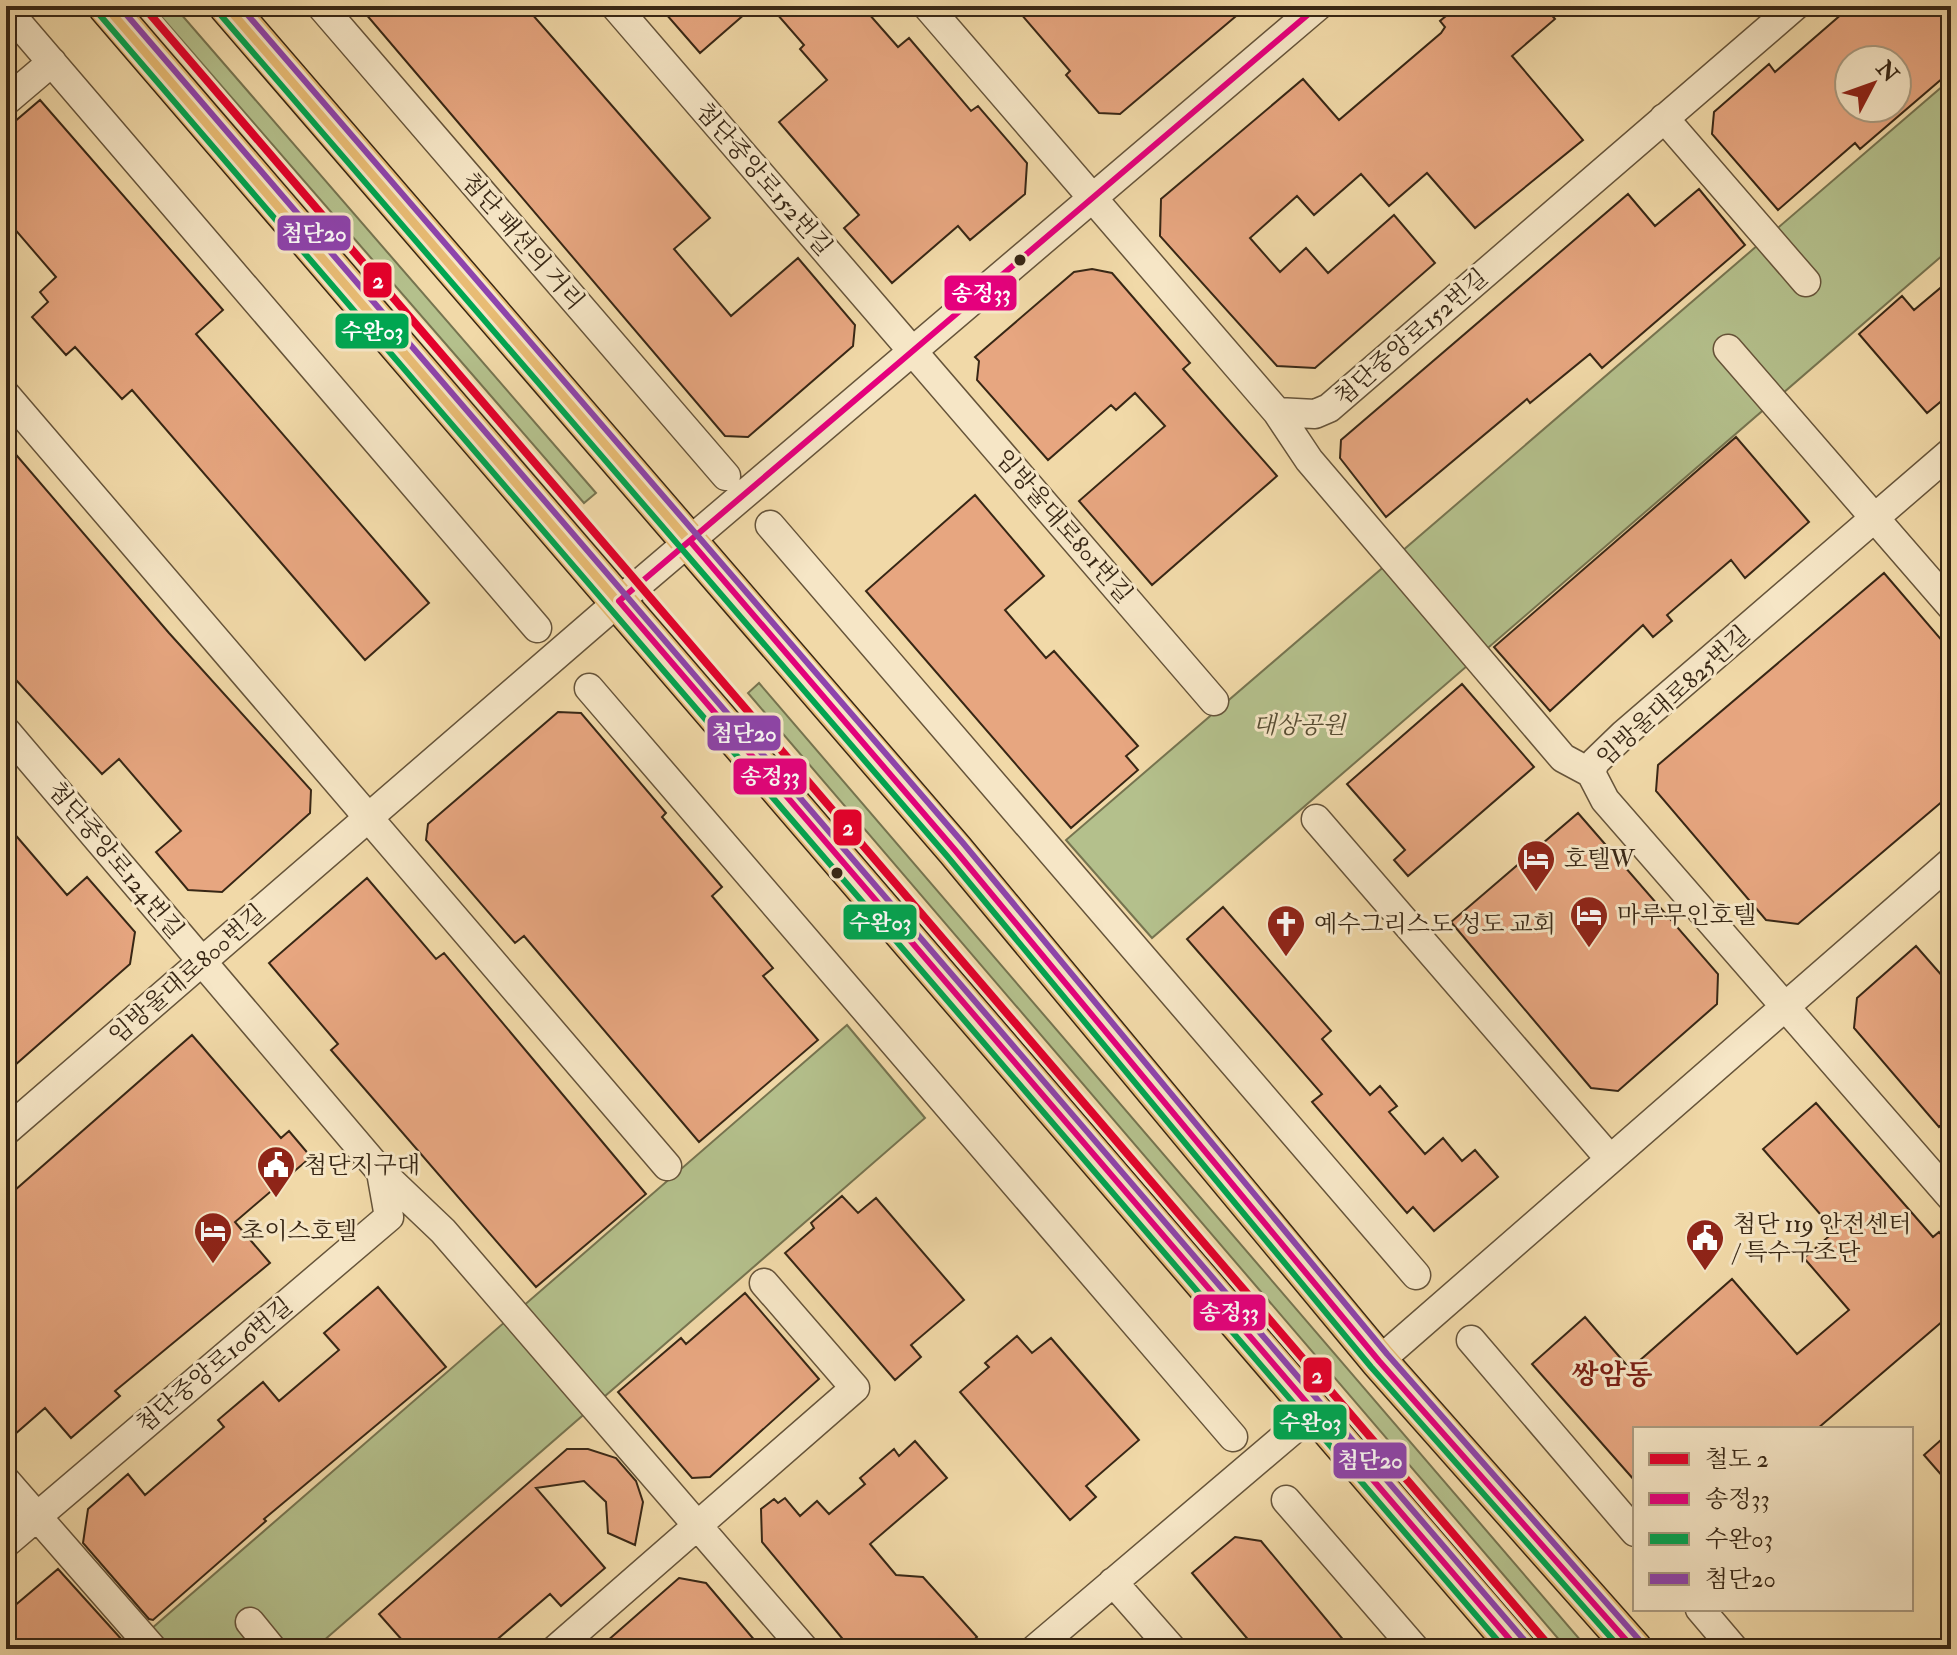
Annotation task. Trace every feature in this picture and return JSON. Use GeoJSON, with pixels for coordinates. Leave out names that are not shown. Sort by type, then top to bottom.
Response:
{"type":"FeatureCollection","features":[{"type":"Feature","properties":{"kind":"main road"},"geometry":{"type":"LineString","coordinates":[[106,6],[1518,1649]]}},
{"type":"Feature","properties":{"kind":"main road"},"geometry":{"type":"LineString","coordinates":[[227,6],[965,862],[1379,1361],[1634,1649]]}},
{"type":"Feature","properties":{"kind":"street","name":"첨단 패션의 거리"},"geometry":{"type":"LineString","coordinates":[[321,6],[726,476]]}},
{"type":"Feature","properties":{"kind":"street","name":"첨단중앙로152번길"},"geometry":{"type":"LineString","coordinates":[[615,6],[913,351]]}},
{"type":"Feature","properties":{"kind":"street"},"geometry":{"type":"LineString","coordinates":[[927,6],[1277,412],[1309,460],[1563,758],[1591,773]]}},
{"type":"Feature","properties":{"kind":"street"},"geometry":{"type":"LineString","coordinates":[[690,541],[1318,6]]}},
{"type":"Feature","properties":{"kind":"street","name":"첨단중앙로152번길"},"geometry":{"type":"LineString","coordinates":[[1277,412],[1315,414],[1329,408],[1795,6]]}},
{"type":"Feature","properties":{"kind":"street"},"geometry":{"type":"LineString","coordinates":[[6,9],[537,628]]}},
{"type":"Feature","properties":{"kind":"street"},"geometry":{"type":"LineString","coordinates":[[6,101],[52,62]]}},
{"type":"Feature","properties":{"kind":"street"},"geometry":{"type":"LineString","coordinates":[[1664,118],[1806,282]]}},
{"type":"Feature","properties":{"kind":"street"},"geometry":{"type":"LineString","coordinates":[[1728,349],[1951,606]]}},
{"type":"Feature","properties":{"kind":"street","name":"임방울대로801번길"},"geometry":{"type":"LineString","coordinates":[[913,351],[1214,701]]}},
{"type":"Feature","properties":{"kind":"street"},"geometry":{"type":"LineString","coordinates":[[6,395],[667,1166]]}},
{"type":"Feature","properties":{"kind":"street","name":"임방울대로825번길"},"geometry":{"type":"LineString","coordinates":[[1951,452],[1605,751],[1591,773],[1605,800],[1951,1197]]}},
{"type":"Feature","properties":{"kind":"street"},"geometry":{"type":"LineString","coordinates":[[770,525],[1416,1275]]}},
{"type":"Feature","properties":{"kind":"street","name":"임방울대로800번길"},"geometry":{"type":"LineString","coordinates":[[6,1131],[690,541]]}},
{"type":"Feature","properties":{"kind":"street"},"geometry":{"type":"LineString","coordinates":[[589,688],[1233,1437]]}},
{"type":"Feature","properties":{"kind":"street","name":"첨단중앙로124번길"},"geometry":{"type":"LineString","coordinates":[[6,731],[381,1172],[443,1231],[804,1649]]}},
{"type":"Feature","properties":{"kind":"street"},"geometry":{"type":"LineString","coordinates":[[1316,819],[1610,1159]]}},
{"type":"Feature","properties":{"kind":"street"},"geometry":{"type":"LineString","coordinates":[[1379,1361],[1951,862]]}},
{"type":"Feature","properties":{"kind":"street","name":"첨단중앙로106번길"},"geometry":{"type":"LineString","coordinates":[[6,1543],[389,1217],[381,1172]]}},
{"type":"Feature","properties":{"kind":"street"},"geometry":{"type":"LineString","coordinates":[[556,1649],[855,1388],[764,1283]]}},
{"type":"Feature","properties":{"kind":"street"},"geometry":{"type":"LineString","coordinates":[[1471,1340],[1633,1530]]}},
{"type":"Feature","properties":{"kind":"street"},"geometry":{"type":"LineString","coordinates":[[1035,1649],[1314,1412]]}},
{"type":"Feature","properties":{"kind":"street"},"geometry":{"type":"LineString","coordinates":[[6,1481],[153,1649]]}},
{"type":"Feature","properties":{"kind":"street"},"geometry":{"type":"LineString","coordinates":[[1286,1500],[1415,1649]]}},
{"type":"Feature","properties":{"kind":"street"},"geometry":{"type":"LineString","coordinates":[[1113,1582],[1172,1649]]}},
{"type":"Feature","properties":{"kind":"street"},"geometry":{"type":"LineString","coordinates":[[1702,1611],[1734,1649]]}},
{"type":"Feature","properties":{"kind":"street"},"geometry":{"type":"LineString","coordinates":[[250,1622],[272,1649]]}},
{"type":"Feature","properties":{"kind":"green space"},"geometry":{"type":"Polygon","coordinates":[[[152,6],[174,6],[596,493],[584,503],[152,6]]]}},
{"type":"Feature","properties":{"kind":"green space","name":"대상공원"},"geometry":{"type":"Polygon","coordinates":[[[1951,79],[1951,248],[1152,938],[1066,840],[1899,124],[1913,124],[1913,112],[1951,79]]]}},
{"type":"Feature","properties":{"kind":"green space"},"geometry":{"type":"Polygon","coordinates":[[[759,683],[1588,1649],[1567,1649],[748,693],[759,683]]]}},
{"type":"Feature","properties":{"kind":"green space"},"geometry":{"type":"Polygon","coordinates":[[[847,1025],[925,1118],[314,1649],[128,1649],[847,1025]]]}},
{"type":"Feature","properties":{"kind":"building"},"geometry":{"type":"Polygon","coordinates":[[[359,6],[525,6],[710,218],[674,249],[731,316],[798,258],[855,325],[853,346],[748,437],[725,436],[359,6]]]}},
{"type":"Feature","properties":{"kind":"building"},"geometry":{"type":"Polygon","coordinates":[[[659,6],[754,6],[700,53],[659,6]]]}},
{"type":"Feature","properties":{"kind":"building"},"geometry":{"type":"Polygon","coordinates":[[[770,6],[862,6],[898,47],[909,38],[971,111],[978,106],[1027,163],[1025,194],[970,240],[958,226],[892,283],[844,228],[859,215],[779,122],[827,80],[800,49],[804,45],[770,6]]]}},
{"type":"Feature","properties":{"kind":"building"},"geometry":{"type":"Polygon","coordinates":[[[1014,6],[1248,6],[1120,114],[1099,113],[1066,75],[1070,71],[1014,6]]]}},
{"type":"Feature","properties":{"kind":"building"},"geometry":{"type":"Polygon","coordinates":[[[1458,6],[1544,6],[1555,19],[1512,56],[1583,140],[1475,228],[1427,173],[1389,206],[1361,174],[1314,215],[1297,196],[1250,238],[1280,272],[1306,248],[1328,273],[1394,215],[1435,263],[1315,368],[1277,366],[1160,236],[1161,199],[1303,79],[1339,120],[1441,33],[1445,27],[1440,21],[1458,6]]]}},
{"type":"Feature","properties":{"kind":"building"},"geometry":{"type":"Polygon","coordinates":[[[1851,6],[1951,6],[1951,71],[1913,104],[1913,44],[1833,44],[1833,124],[1889,124],[1860,149],[1855,143],[1778,210],[1712,134],[1714,112],[1769,64],[1775,72],[1851,6]]]}},
{"type":"Feature","properties":{"kind":"building"},"geometry":{"type":"Polygon","coordinates":[[[40,100],[223,310],[196,334],[429,603],[365,660],[132,390],[122,399],[75,347],[66,355],[32,317],[48,302],[40,292],[56,277],[6,219],[6,129],[40,100]]]}},
{"type":"Feature","properties":{"kind":"building"},"geometry":{"type":"Polygon","coordinates":[[[1699,189],[1745,245],[1602,368],[1590,354],[1530,403],[1527,399],[1386,517],[1340,458],[1341,440],[1628,194],[1655,226],[1699,189]]]}},
{"type":"Feature","properties":{"kind":"building"},"geometry":{"type":"Polygon","coordinates":[[[1092,269],[1112,273],[1190,363],[1183,369],[1277,476],[1152,585],[1079,501],[1165,426],[1135,393],[1116,410],[1111,405],[1048,460],[977,380],[979,361],[975,357],[1074,272],[1092,269]]]}},
{"type":"Feature","properties":{"kind":"building"},"geometry":{"type":"Polygon","coordinates":[[[1951,279],[1951,393],[1927,413],[1859,334],[1902,296],[1914,310],[1951,279]]]}},
{"type":"Feature","properties":{"kind":"building"},"geometry":{"type":"Polygon","coordinates":[[[1736,437],[1809,522],[1745,578],[1731,560],[1667,615],[1672,621],[1653,637],[1643,625],[1550,711],[1494,647],[1736,437]]]}},
{"type":"Feature","properties":{"kind":"building"},"geometry":{"type":"Polygon","coordinates":[[[6,443],[169,633],[311,790],[310,813],[222,892],[188,890],[156,852],[181,831],[119,759],[102,774],[6,669],[6,443]]]}},
{"type":"Feature","properties":{"kind":"building"},"geometry":{"type":"Polygon","coordinates":[[[975,495],[1044,576],[1005,610],[1046,658],[1054,651],[1138,746],[1126,756],[1138,770],[1071,828],[866,591],[975,495]]]}},
{"type":"Feature","properties":{"kind":"building"},"geometry":{"type":"Polygon","coordinates":[[[1884,573],[1951,651],[1951,794],[1798,924],[1766,920],[1656,791],[1658,765],[1884,573]]]}},
{"type":"Feature","properties":{"kind":"building"},"geometry":{"type":"Polygon","coordinates":[[[1462,684],[1534,767],[1408,876],[1394,860],[1405,850],[1347,784],[1462,684]]]}},
{"type":"Feature","properties":{"kind":"building"},"geometry":{"type":"Polygon","coordinates":[[[558,712],[581,713],[666,813],[662,817],[722,887],[712,896],[773,968],[763,976],[818,1040],[699,1142],[524,936],[515,943],[426,840],[428,824],[558,712]]]}},
{"type":"Feature","properties":{"kind":"building"},"geometry":{"type":"Polygon","coordinates":[[[1578,813],[1718,974],[1717,1004],[1618,1091],[1591,1088],[1451,922],[1578,813]]]}},
{"type":"Feature","properties":{"kind":"building"},"geometry":{"type":"Polygon","coordinates":[[[6,824],[67,895],[87,877],[135,932],[130,964],[6,1073],[6,824]]]}},
{"type":"Feature","properties":{"kind":"building"},"geometry":{"type":"Polygon","coordinates":[[[367,878],[436,959],[444,953],[646,1194],[536,1287],[331,1050],[338,1044],[269,963],[367,878]]]}},
{"type":"Feature","properties":{"kind":"building"},"geometry":{"type":"Polygon","coordinates":[[[1223,907],[1331,1031],[1322,1039],[1370,1095],[1380,1086],[1397,1106],[1389,1112],[1425,1154],[1443,1138],[1462,1161],[1475,1150],[1498,1177],[1434,1231],[1413,1207],[1407,1213],[1312,1102],[1322,1094],[1187,939],[1223,907]]]}},
{"type":"Feature","properties":{"kind":"building"},"geometry":{"type":"Polygon","coordinates":[[[1916,946],[1951,986],[1951,1116],[1939,1127],[1854,1028],[1857,998],[1916,946]]]}},
{"type":"Feature","properties":{"kind":"building"},"geometry":{"type":"Polygon","coordinates":[[[192,1035],[281,1138],[289,1131],[311,1157],[235,1222],[270,1263],[115,1391],[120,1396],[71,1438],[45,1408],[6,1442],[6,1198],[192,1035]]]}},
{"type":"Feature","properties":{"kind":"building"},"geometry":{"type":"Polygon","coordinates":[[[1816,1103],[1933,1237],[1939,1232],[1951,1246],[1951,1314],[1819,1427],[1633,1427],[1633,1479],[1532,1364],[1585,1317],[1630,1369],[1732,1279],[1797,1354],[1849,1310],[1804,1258],[1835,1231],[1763,1149],[1816,1103]]]}},
{"type":"Feature","properties":{"kind":"building"},"geometry":{"type":"Polygon","coordinates":[[[842,1196],[858,1213],[876,1198],[964,1300],[911,1345],[921,1357],[895,1380],[785,1253],[814,1228],[811,1223],[842,1196]]]}},
{"type":"Feature","properties":{"kind":"building"},"geometry":{"type":"Polygon","coordinates":[[[378,1287],[446,1367],[264,1519],[266,1521],[153,1620],[149,1619],[83,1543],[88,1509],[128,1474],[145,1495],[224,1427],[218,1420],[263,1382],[279,1401],[339,1350],[324,1333],[378,1287]]]}},
{"type":"Feature","properties":{"kind":"building"},"geometry":{"type":"Polygon","coordinates":[[[745,1293],[819,1379],[710,1477],[692,1478],[618,1392],[681,1338],[686,1344],[745,1293]]]}},
{"type":"Feature","properties":{"kind":"building"},"geometry":{"type":"Polygon","coordinates":[[[1017,1336],[1032,1353],[1051,1338],[1139,1440],[1086,1486],[1096,1497],[1070,1520],[960,1392],[989,1367],[985,1363],[1017,1336]]]}},
{"type":"Feature","properties":{"kind":"building"},"geometry":{"type":"Polygon","coordinates":[[[1951,1431],[1951,1486],[1924,1455],[1951,1431]]]}},
{"type":"Feature","properties":{"kind":"building"},"geometry":{"type":"Polygon","coordinates":[[[915,1441],[947,1478],[870,1544],[896,1575],[923,1577],[977,1637],[964,1649],[851,1649],[762,1542],[761,1509],[774,1499],[778,1503],[785,1498],[800,1516],[817,1501],[829,1514],[865,1484],[860,1478],[894,1449],[899,1456],[915,1441]]]}},
{"type":"Feature","properties":{"kind":"building"},"geometry":{"type":"Polygon","coordinates":[[[567,1449],[588,1449],[616,1458],[636,1481],[643,1502],[635,1545],[608,1533],[606,1502],[584,1481],[536,1488],[605,1568],[561,1606],[550,1594],[486,1649],[410,1649],[379,1614],[567,1449]]]}},
{"type":"Feature","properties":{"kind":"building"},"geometry":{"type":"Polygon","coordinates":[[[1235,1537],[1261,1541],[1351,1649],[1256,1649],[1192,1573],[1235,1537]]]}},
{"type":"Feature","properties":{"kind":"building"},"geometry":{"type":"Polygon","coordinates":[[[58,1569],[123,1641],[114,1649],[6,1649],[6,1613],[58,1569]]]}},
{"type":"Feature","properties":{"kind":"building"},"geometry":{"type":"Polygon","coordinates":[[[679,1578],[706,1583],[762,1649],[598,1649],[679,1578]]]}},
{"type":"Feature","properties":{"kind":"rail line","name":"2"},"geometry":{"type":"LineString","coordinates":[[143,6],[1552,1649]]}},
{"type":"Feature","properties":{"kind":"transit line","name":"첨단20"},"geometry":{"type":"LineString","coordinates":[[119,6],[1526,1642]]}},
{"type":"Feature","properties":{"kind":"transit line","name":"첨단20"},"geometry":{"type":"LineString","coordinates":[[240,6],[963,843],[1387,1354],[1641,1642]]}},
{"type":"Feature","properties":{"kind":"transit line","name":"송정33"},"geometry":{"type":"LineString","coordinates":[[1318,6],[619,601],[1518,1649]]}},
{"type":"Feature","properties":{"kind":"transit line","name":"수완03"},"geometry":{"type":"LineString","coordinates":[[98,13],[1505,1649]]}},
{"type":"Feature","properties":{"kind":"transit line","name":"수완03"},"geometry":{"type":"LineString","coordinates":[[219,13],[947,856],[1371,1367],[1621,1649]]}},
{"type":"Feature","properties":{"kind":"transit line","name":"송정33"},"geometry":{"type":"LineString","coordinates":[[690,541],[955,850],[1379,1361],[1634,1649]]}},
{"type":"Feature","properties":{"kind":"place","name":"호텔W"},"geometry":{"type":"Point","coordinates":[1536,893]}},
{"type":"Feature","properties":{"kind":"place","name":"마루무인호텔"},"geometry":{"type":"Point","coordinates":[1589,949]}},
{"type":"Feature","properties":{"kind":"place","name":"예수그리스도 성도 교회"},"geometry":{"type":"Point","coordinates":[1286,958]}},
{"type":"Feature","properties":{"kind":"place","name":"첨단지구대"},"geometry":{"type":"Point","coordinates":[276,1199]}},
{"type":"Feature","properties":{"kind":"place","name":"초이스호텔"},"geometry":{"type":"Point","coordinates":[213,1265]}},
{"type":"Feature","properties":{"kind":"place","name":"첨단 119 안전센터 / 특수구조단"},"geometry":{"type":"Point","coordinates":[1705,1272]}},
{"type":"Feature","properties":{"kind":"district","name":"쌍암동"},"geometry":{"type":"Point","coordinates":[1612,1374]}}]}
